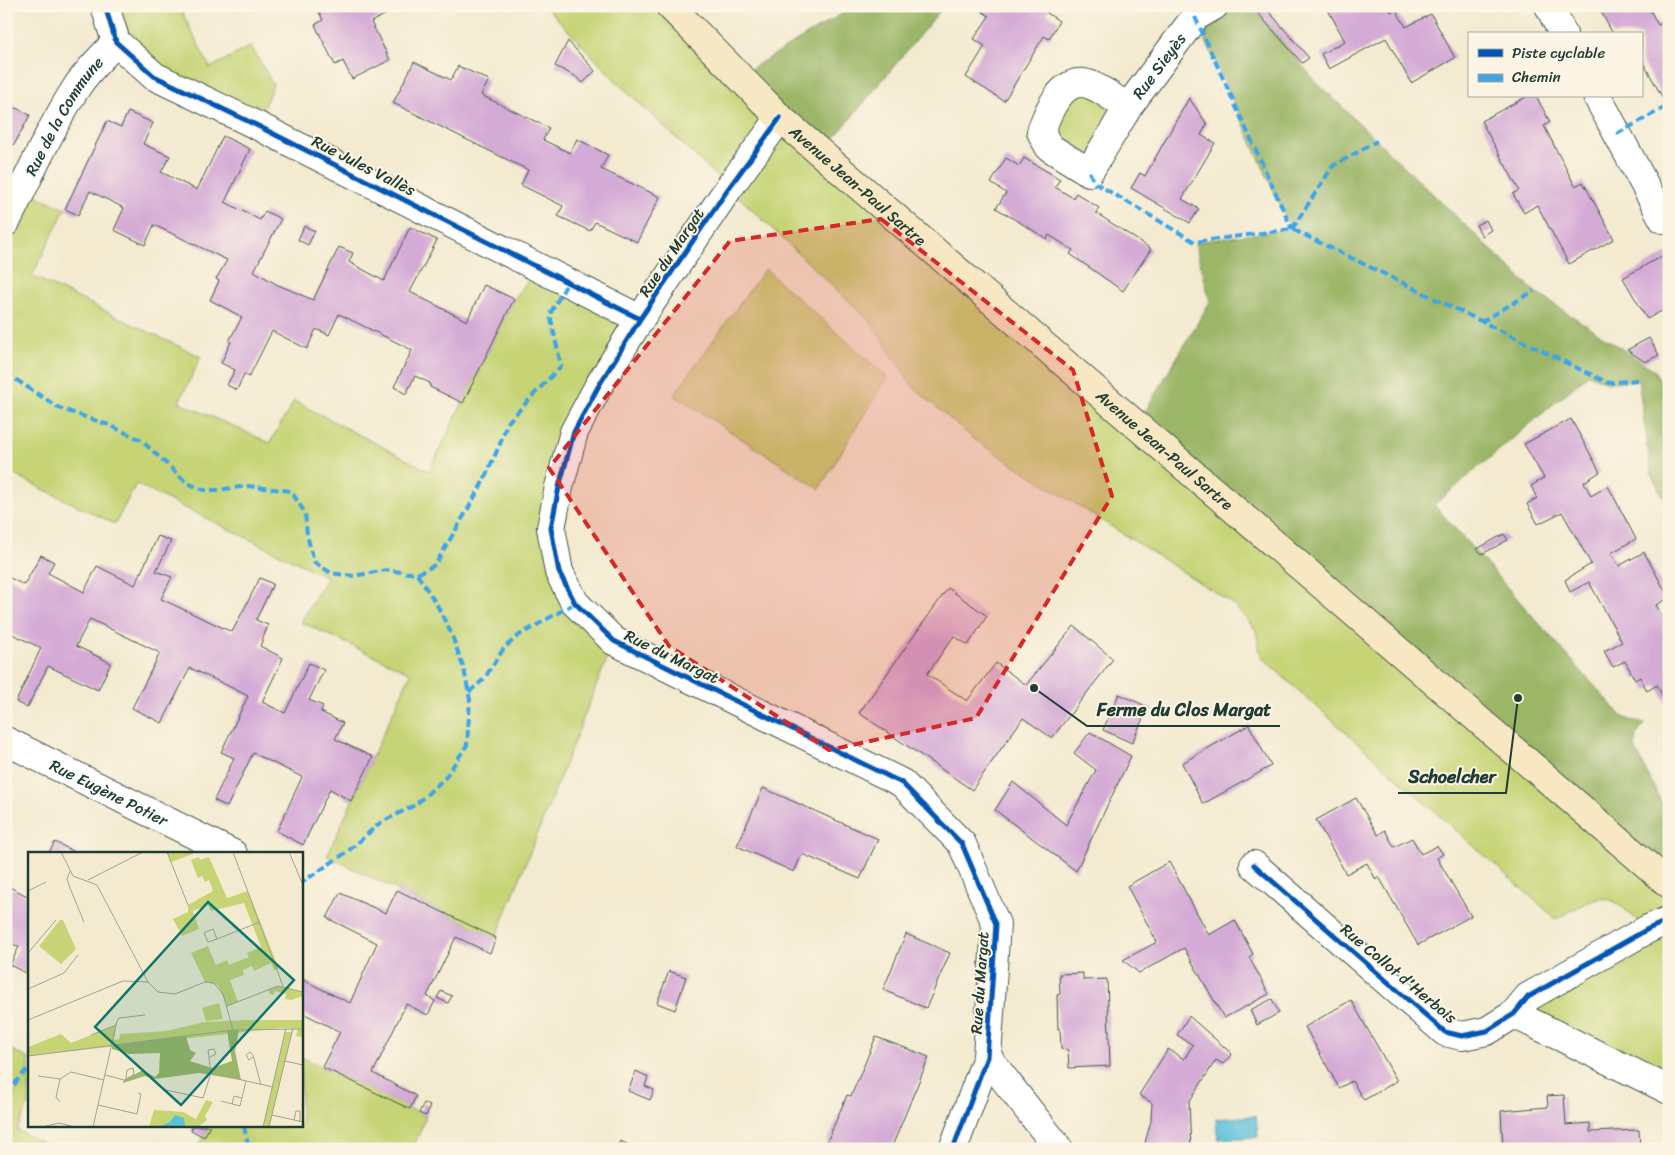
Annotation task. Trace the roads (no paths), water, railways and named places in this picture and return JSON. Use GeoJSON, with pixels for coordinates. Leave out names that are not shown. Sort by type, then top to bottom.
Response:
{"type":"FeatureCollection","features":[{"type":"Feature","properties":{"kind":"main road","name":"Avenue Jean-Paul Sartre"},"geometry":{"type":"LineString","coordinates":[[670,6],[780,118],[1669,884]]}},
{"type":"Feature","properties":{"kind":"street"},"geometry":{"type":"LineString","coordinates":[[105,6],[116,42]]}},
{"type":"Feature","properties":{"kind":"street"},"geometry":{"type":"LineString","coordinates":[[1549,6],[1563,32]]}},
{"type":"Feature","properties":{"kind":"street","name":"Rue Sieyès"},"geometry":{"type":"LineString","coordinates":[[1128,108],[1204,10]]}},
{"type":"Feature","properties":{"kind":"street","name":"Rue de la Commune"},"geometry":{"type":"LineString","coordinates":[[6,222],[77,86],[116,42]]}},
{"type":"Feature","properties":{"kind":"street","name":"Rue Jules Vallès"},"geometry":{"type":"LineString","coordinates":[[116,42],[154,76],[256,125],[640,319]]}},
{"type":"Feature","properties":{"kind":"street"},"geometry":{"type":"LineString","coordinates":[[1598,98],[1663,219]]}},
{"type":"Feature","properties":{"kind":"street","name":"Rue du Margat"},"geometry":{"type":"LineString","coordinates":[[780,118],[728,189],[640,319],[598,387],[574,432],[559,487],[551,528],[559,572],[575,603],[614,641],[902,783],[962,844],[996,924],[987,1057],[953,1149]]}},
{"type":"Feature","properties":{"kind":"street","name":"Rue Eugène Potier"},"geometry":{"type":"LineString","coordinates":[[6,741],[217,850]]}},
{"type":"Feature","properties":{"kind":"street","name":"Rue Collot d'Herbois"},"geometry":{"type":"LineString","coordinates":[[1254,865],[1406,1000],[1445,1032],[1462,1036],[1487,1032],[1514,1014],[1528,997],[1648,929],[1669,920]]}},
{"type":"Feature","properties":{"kind":"street"},"geometry":{"type":"LineString","coordinates":[[1514,1014],[1669,1090]]}},
{"type":"Feature","properties":{"kind":"street"},"geometry":{"type":"LineString","coordinates":[[987,1057],[1059,1149]]}},
{"type":"Feature","properties":{"kind":"water"},"geometry":{"type":"Polygon","coordinates":[[[1256,1116],[1258,1137],[1218,1139],[1216,1119],[1256,1116]]]}},
{"type":"Feature","properties":{"kind":"place","name":"Ferme du Clos Margat"},"geometry":{"type":"Point","coordinates":[1034,688]}},
{"type":"Feature","properties":{"kind":"place","name":"Schoelcher"},"geometry":{"type":"Point","coordinates":[1518,698]}}]}
